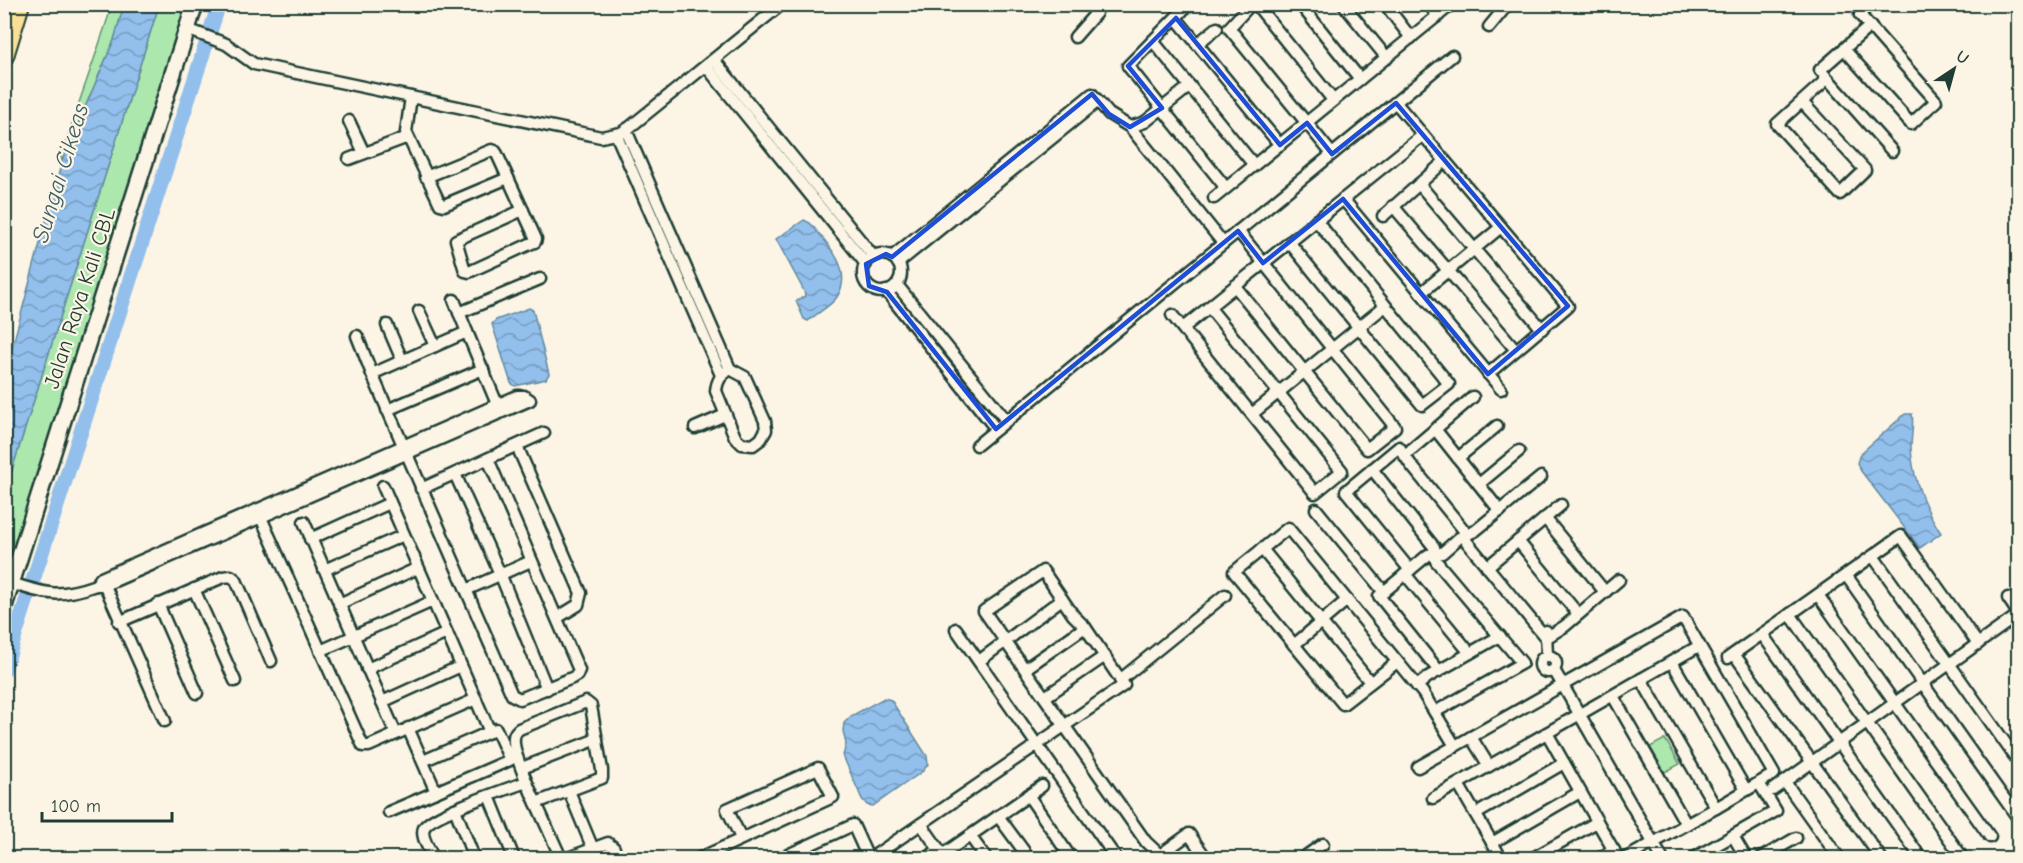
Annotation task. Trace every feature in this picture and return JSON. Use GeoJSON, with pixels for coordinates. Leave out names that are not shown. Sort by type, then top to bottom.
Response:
{"type":"FeatureCollection","features":[{"type":"Feature","properties":{"kind":"highway"},"geometry":{"type":"LineString","coordinates":[[4,56],[20,4]]}},
{"type":"Feature","properties":{"kind":"main road","name":"Jalan Raya Kali CBL"},"geometry":{"type":"LineString","coordinates":[[4,606],[195,4]]}},
{"type":"Feature","properties":{"kind":"street"},"geometry":{"type":"LineString","coordinates":[[188,29],[226,44],[254,64],[601,137],[621,132],[782,4]]}},
{"type":"Feature","properties":{"kind":"street"},"geometry":{"type":"LineString","coordinates":[[1076,37],[1096,13],[1089,4]]}},
{"type":"Feature","properties":{"kind":"street"},"geometry":{"type":"LineString","coordinates":[[1251,4],[1229,28],[1332,154]]}},
{"type":"Feature","properties":{"kind":"street"},"geometry":{"type":"LineString","coordinates":[[1256,4],[1334,100]]}},
{"type":"Feature","properties":{"kind":"street"},"geometry":{"type":"LineString","coordinates":[[1300,4],[1360,79]]}},
{"type":"Feature","properties":{"kind":"street"},"geometry":{"type":"LineString","coordinates":[[1343,4],[1387,57]]}},
{"type":"Feature","properties":{"kind":"street"},"geometry":{"type":"LineString","coordinates":[[1385,4],[1411,38]]}},
{"type":"Feature","properties":{"kind":"street"},"geometry":{"type":"LineString","coordinates":[[1429,4],[1438,16]]}},
{"type":"Feature","properties":{"kind":"street"},"geometry":{"type":"LineString","coordinates":[[1214,198],[1452,4]]}},
{"type":"Feature","properties":{"kind":"street"},"geometry":{"type":"LineString","coordinates":[[1489,27],[1508,4]]}},
{"type":"Feature","properties":{"kind":"street"},"geometry":{"type":"LineString","coordinates":[[1844,49],[1911,124],[1936,101],[1860,15],[1868,5]]}},
{"type":"Feature","properties":{"kind":"street"},"geometry":{"type":"LineString","coordinates":[[1226,188],[1128,66],[1180,14],[1197,44],[1280,145]]}},
{"type":"Feature","properties":{"kind":"street"},"geometry":{"type":"LineString","coordinates":[[1869,26],[1820,70],[1892,151]]}},
{"type":"Feature","properties":{"kind":"street"},"geometry":{"type":"LineString","coordinates":[[1197,44],[1217,28]]}},
{"type":"Feature","properties":{"kind":"street"},"geometry":{"type":"LineString","coordinates":[[1153,41],[1254,165]]}},
{"type":"Feature","properties":{"kind":"street"},"geometry":{"type":"LineString","coordinates":[[977,445],[1452,56]]}},
{"type":"Feature","properties":{"kind":"street"},"geometry":{"type":"LineString","coordinates":[[710,63],[870,260]]}},
{"type":"Feature","properties":{"kind":"street"},"geometry":{"type":"LineString","coordinates":[[1803,102],[1865,170],[1840,194],[1777,124],[1827,79]]}},
{"type":"Feature","properties":{"kind":"street"},"geometry":{"type":"LineString","coordinates":[[1130,127],[1145,122],[1190,86]]}},
{"type":"Feature","properties":{"kind":"street"},"geometry":{"type":"LineString","coordinates":[[895,260],[1092,94],[1109,114],[1120,123],[1130,127],[1224,243]]}},
{"type":"Feature","properties":{"kind":"street"},"geometry":{"type":"LineString","coordinates":[[411,97],[406,132],[440,204],[444,205],[508,178]]}},
{"type":"Feature","properties":{"kind":"street"},"geometry":{"type":"LineString","coordinates":[[1396,102],[1568,306],[1488,374]]}},
{"type":"Feature","properties":{"kind":"street"},"geometry":{"type":"LineString","coordinates":[[349,121],[364,153]]}},
{"type":"Feature","properties":{"kind":"street"},"geometry":{"type":"LineString","coordinates":[[621,132],[725,372]]}},
{"type":"Feature","properties":{"kind":"street"},"geometry":{"type":"LineString","coordinates":[[1183,328],[1423,135]]}},
{"type":"Feature","properties":{"kind":"street"},"geometry":{"type":"LineString","coordinates":[[349,159],[408,136]]}},
{"type":"Feature","properties":{"kind":"street"},"geometry":{"type":"LineString","coordinates":[[426,177],[492,150],[497,154],[523,210],[536,239],[535,242],[469,272],[465,271],[456,240],[523,210]]}},
{"type":"Feature","properties":{"kind":"street"},"geometry":{"type":"LineString","coordinates":[[1383,216],[1445,161]]}},
{"type":"Feature","properties":{"kind":"street"},"geometry":{"type":"LineString","coordinates":[[1419,184],[1542,329]]}},
{"type":"Feature","properties":{"kind":"street"},"geometry":{"type":"LineString","coordinates":[[1342,199],[1501,389]]}},
{"type":"Feature","properties":{"kind":"street"},"geometry":{"type":"LineString","coordinates":[[1393,206],[1516,350]]}},
{"type":"Feature","properties":{"kind":"street"},"geometry":{"type":"LineString","coordinates":[[1289,242],[1422,405],[1449,384],[1316,220]]}},
{"type":"Feature","properties":{"kind":"street"},"geometry":{"type":"LineString","coordinates":[[1421,294],[1501,227]]}},
{"type":"Feature","properties":{"kind":"street"},"geometry":{"type":"LineString","coordinates":[[1235,286],[1367,449],[1395,427],[1238,231]]}},
{"type":"Feature","properties":{"kind":"street"},"geometry":{"type":"LineString","coordinates":[[880,254],[895,260],[901,270],[901,278],[897,285],[885,291],[875,290],[869,286],[864,271],[870,260],[880,254]]}},
{"type":"Feature","properties":{"kind":"street"},"geometry":{"type":"LineString","coordinates":[[459,313],[540,279]]}},
{"type":"Feature","properties":{"kind":"street"},"geometry":{"type":"LineString","coordinates":[[897,285],[1006,420]]}},
{"type":"Feature","properties":{"kind":"street"},"geometry":{"type":"LineString","coordinates":[[885,291],[996,429]]}},
{"type":"Feature","properties":{"kind":"street"},"geometry":{"type":"LineString","coordinates":[[454,300],[497,404]]}},
{"type":"Feature","properties":{"kind":"street"},"geometry":{"type":"LineString","coordinates":[[1252,414],[1385,306]]}},
{"type":"Feature","properties":{"kind":"street"},"geometry":{"type":"LineString","coordinates":[[1172,315],[1315,493],[1342,471],[1209,307]]}},
{"type":"Feature","properties":{"kind":"street"},"geometry":{"type":"LineString","coordinates":[[419,311],[435,346]]}},
{"type":"Feature","properties":{"kind":"street"},"geometry":{"type":"LineString","coordinates":[[387,325],[402,360]]}},
{"type":"Feature","properties":{"kind":"street"},"geometry":{"type":"LineString","coordinates":[[372,374],[467,332]]}},
{"type":"Feature","properties":{"kind":"street"},"geometry":{"type":"LineString","coordinates":[[357,336],[404,450],[514,697],[524,699],[572,678],[579,670],[488,459]]}},
{"type":"Feature","properties":{"kind":"street"},"geometry":{"type":"LineString","coordinates":[[387,410],[483,369]]}},
{"type":"Feature","properties":{"kind":"street"},"geometry":{"type":"LineString","coordinates":[[725,372],[745,377],[765,421],[766,430],[761,439],[753,445],[742,444],[735,437],[725,415],[716,391],[716,383],[725,372]]}},
{"type":"Feature","properties":{"kind":"street"},"geometry":{"type":"LineString","coordinates":[[11,584],[61,595],[101,583],[404,450],[530,400],[524,396],[517,396],[404,450]]}},
{"type":"Feature","properties":{"kind":"street"},"geometry":{"type":"LineString","coordinates":[[1405,455],[1473,397]]}},
{"type":"Feature","properties":{"kind":"street"},"geometry":{"type":"LineString","coordinates":[[695,428],[725,415]]}},
{"type":"Feature","properties":{"kind":"street"},"geometry":{"type":"LineString","coordinates":[[1458,458],[1497,426]]}},
{"type":"Feature","properties":{"kind":"street"},"geometry":{"type":"LineString","coordinates":[[1435,429],[1500,511]]}},
{"type":"Feature","properties":{"kind":"street"},"geometry":{"type":"LineString","coordinates":[[421,489],[544,433]]}},
{"type":"Feature","properties":{"kind":"street"},"geometry":{"type":"LineString","coordinates":[[517,446],[581,593],[578,605],[557,618]]}},
{"type":"Feature","properties":{"kind":"street"},"geometry":{"type":"LineString","coordinates":[[1470,653],[1346,490],[1399,447],[1405,455],[1415,461],[1468,525],[1467,535],[1489,565],[1546,631],[1547,656],[1556,660],[1554,670],[1662,858]]}},
{"type":"Feature","properties":{"kind":"street"},"geometry":{"type":"LineString","coordinates":[[1479,484],[1519,451]]}},
{"type":"Feature","properties":{"kind":"street"},"geometry":{"type":"LineString","coordinates":[[1372,469],[1434,547],[1436,561],[1522,663],[1435,712]]}},
{"type":"Feature","properties":{"kind":"street"},"geometry":{"type":"LineString","coordinates":[[455,474],[501,576],[547,689]]}},
{"type":"Feature","properties":{"kind":"street"},"geometry":{"type":"LineString","coordinates":[[1439,670],[1379,596],[1428,555],[1442,553],[1459,538],[1467,535],[1500,511],[1541,477]]}},
{"type":"Feature","properties":{"kind":"street"},"geometry":{"type":"LineString","coordinates":[[383,486],[490,732]]}},
{"type":"Feature","properties":{"kind":"street"},"geometry":{"type":"LineString","coordinates":[[310,539],[390,503]]}},
{"type":"Feature","properties":{"kind":"street"},"geometry":{"type":"LineString","coordinates":[[1489,565],[1561,505]]}},
{"type":"Feature","properties":{"kind":"street"},"geometry":{"type":"LineString","coordinates":[[1316,509],[1384,592]]}},
{"type":"Feature","properties":{"kind":"street"},"geometry":{"type":"LineString","coordinates":[[260,514],[361,744],[369,746],[476,699]]}},
{"type":"Feature","properties":{"kind":"street"},"geometry":{"type":"LineString","coordinates":[[1545,518],[1605,592]]}},
{"type":"Feature","properties":{"kind":"street"},"geometry":{"type":"LineString","coordinates":[[304,522],[396,734]]}},
{"type":"Feature","properties":{"kind":"street"},"geometry":{"type":"LineString","coordinates":[[1397,662],[1343,704],[1234,572],[1288,528],[1417,686],[1455,746]]}},
{"type":"Feature","properties":{"kind":"street"},"geometry":{"type":"LineString","coordinates":[[324,570],[404,535]]}},
{"type":"Feature","properties":{"kind":"street"},"geometry":{"type":"LineString","coordinates":[[1881,858],[1812,762],[1731,656],[1901,536],[1978,644]]}},
{"type":"Feature","properties":{"kind":"street"},"geometry":{"type":"LineString","coordinates":[[1518,540],[1578,615]]}},
{"type":"Feature","properties":{"kind":"street"},"geometry":{"type":"LineString","coordinates":[[1262,549],[1370,682]]}},
{"type":"Feature","properties":{"kind":"street"},"geometry":{"type":"LineString","coordinates":[[1873,556],[2019,761]]}},
{"type":"Feature","properties":{"kind":"street"},"geometry":{"type":"LineString","coordinates":[[466,590],[531,561]]}},
{"type":"Feature","properties":{"kind":"street"},"geometry":{"type":"LineString","coordinates":[[339,604],[418,568]]}},
{"type":"Feature","properties":{"kind":"street"},"geometry":{"type":"LineString","coordinates":[[781,858],[853,825],[870,858],[1065,726],[1124,685],[1085,627],[1073,615],[1043,571],[984,611],[1006,641],[1025,669],[1045,697],[1065,726],[1146,842],[1161,857],[1189,834],[1206,858]]}},
{"type":"Feature","properties":{"kind":"street"},"geometry":{"type":"LineString","coordinates":[[1846,575],[2019,818]]}},
{"type":"Feature","properties":{"kind":"street"},"geometry":{"type":"LineString","coordinates":[[119,622],[224,577],[234,577],[272,661]]}},
{"type":"Feature","properties":{"kind":"street"},"geometry":{"type":"LineString","coordinates":[[1546,638],[1578,615],[1619,580]]}},
{"type":"Feature","properties":{"kind":"street"},"geometry":{"type":"LineString","coordinates":[[101,583],[165,721]]}},
{"type":"Feature","properties":{"kind":"street"},"geometry":{"type":"LineString","coordinates":[[194,589],[235,681]]}},
{"type":"Feature","properties":{"kind":"street"},"geometry":{"type":"LineString","coordinates":[[1120,680],[1225,595]]}},
{"type":"Feature","properties":{"kind":"street"},"geometry":{"type":"LineString","coordinates":[[1818,595],[1990,837]]}},
{"type":"Feature","properties":{"kind":"street"},"geometry":{"type":"LineString","coordinates":[[1773,790],[2019,614],[2008,598]]}},
{"type":"Feature","properties":{"kind":"street"},"geometry":{"type":"LineString","coordinates":[[979,661],[1062,599]]}},
{"type":"Feature","properties":{"kind":"street"},"geometry":{"type":"LineString","coordinates":[[1294,645],[1347,600]]}},
{"type":"Feature","properties":{"kind":"street"},"geometry":{"type":"LineString","coordinates":[[320,651],[433,601]]}},
{"type":"Feature","properties":{"kind":"street"},"geometry":{"type":"LineString","coordinates":[[158,604],[197,693]]}},
{"type":"Feature","properties":{"kind":"street"},"geometry":{"type":"LineString","coordinates":[[1790,614],[1960,854]]}},
{"type":"Feature","properties":{"kind":"street"},"geometry":{"type":"LineString","coordinates":[[1418,767],[1683,617],[1774,774],[1626,858]]}},
{"type":"Feature","properties":{"kind":"street"},"geometry":{"type":"LineString","coordinates":[[1025,669],[1085,627]]}},
{"type":"Feature","properties":{"kind":"street"},"geometry":{"type":"LineString","coordinates":[[956,629],[1116,858]]}},
{"type":"Feature","properties":{"kind":"street"},"geometry":{"type":"LineString","coordinates":[[367,669],[447,633]]}},
{"type":"Feature","properties":{"kind":"street"},"geometry":{"type":"LineString","coordinates":[[1762,634],[1921,858]]}},
{"type":"Feature","properties":{"kind":"street"},"geometry":{"type":"LineString","coordinates":[[1417,686],[1439,670],[1500,636]]}},
{"type":"Feature","properties":{"kind":"street"},"geometry":{"type":"LineString","coordinates":[[1433,798],[1699,646]]}},
{"type":"Feature","properties":{"kind":"street"},"geometry":{"type":"LineString","coordinates":[[1045,697],[1105,656]]}},
{"type":"Feature","properties":{"kind":"street"},"geometry":{"type":"LineString","coordinates":[[1672,662],[1746,790]]}},
{"type":"Feature","properties":{"kind":"street"},"geometry":{"type":"LineString","coordinates":[[382,702],[461,666]]}},
{"type":"Feature","properties":{"kind":"street"},"geometry":{"type":"LineString","coordinates":[[1641,680],[1716,808]]}},
{"type":"Feature","properties":{"kind":"street"},"geometry":{"type":"LineString","coordinates":[[1612,696],[1686,825]]}},
{"type":"Feature","properties":{"kind":"street"},"geometry":{"type":"LineString","coordinates":[[536,803],[602,778],[603,770],[591,706],[586,702],[579,703],[515,733],[514,741],[526,782],[561,858]]}},
{"type":"Feature","properties":{"kind":"street"},"geometry":{"type":"LineString","coordinates":[[408,728],[436,792]]}},
{"type":"Feature","properties":{"kind":"street"},"geometry":{"type":"LineString","coordinates":[[389,812],[510,760],[496,729],[423,761]]}},
{"type":"Feature","properties":{"kind":"street"},"geometry":{"type":"LineString","coordinates":[[1547,734],[1616,854],[1600,858]]}},
{"type":"Feature","properties":{"kind":"street"},"geometry":{"type":"LineString","coordinates":[[1471,737],[1489,766]]}},
{"type":"Feature","properties":{"kind":"street"},"geometry":{"type":"LineString","coordinates":[[522,768],[597,739]]}},
{"type":"Feature","properties":{"kind":"street"},"geometry":{"type":"LineString","coordinates":[[1476,814],[1564,763]]}},
{"type":"Feature","properties":{"kind":"street"},"geometry":{"type":"LineString","coordinates":[[700,858],[833,797],[818,768],[727,808],[741,838]]}},
{"type":"Feature","properties":{"kind":"street"},"geometry":{"type":"LineString","coordinates":[[433,858],[423,835],[424,827],[430,821],[526,782]]}},
{"type":"Feature","properties":{"kind":"street"},"geometry":{"type":"LineString","coordinates":[[1785,782],[1839,858]]}},
{"type":"Feature","properties":{"kind":"street"},"geometry":{"type":"LineString","coordinates":[[1694,858],[1706,855],[1776,811],[1759,783]]}},
{"type":"Feature","properties":{"kind":"street"},"geometry":{"type":"LineString","coordinates":[[927,858],[942,854],[1042,786]]}},
{"type":"Feature","properties":{"kind":"street"},"geometry":{"type":"LineString","coordinates":[[1456,786],[1502,858]]}},
{"type":"Feature","properties":{"kind":"street"},"geometry":{"type":"LineString","coordinates":[[1456,786],[1495,858]]}},
{"type":"Feature","properties":{"kind":"street"},"geometry":{"type":"LineString","coordinates":[[569,791],[593,849]]}},
{"type":"Feature","properties":{"kind":"street"},"geometry":{"type":"LineString","coordinates":[[1492,843],[1580,792]]}},
{"type":"Feature","properties":{"kind":"street"},"geometry":{"type":"LineString","coordinates":[[1028,795],[1071,858]]}},
{"type":"Feature","properties":{"kind":"street"},"geometry":{"type":"LineString","coordinates":[[489,796],[514,858]]}},
{"type":"Feature","properties":{"kind":"street"},"geometry":{"type":"LineString","coordinates":[[455,809],[474,858]]}},
{"type":"Feature","properties":{"kind":"street"},"geometry":{"type":"LineString","coordinates":[[998,816],[1029,858]]}},
{"type":"Feature","properties":{"kind":"street"},"geometry":{"type":"LineString","coordinates":[[1533,858],[1597,822]]}},
{"type":"Feature","properties":{"kind":"street"},"geometry":{"type":"LineString","coordinates":[[921,824],[942,854]]}},
{"type":"Feature","properties":{"kind":"street"},"geometry":{"type":"LineString","coordinates":[[970,836],[986,858]]}},
{"type":"Feature","properties":{"kind":"street"},"geometry":{"type":"LineString","coordinates":[[1733,836],[1746,858]]}},
{"type":"Feature","properties":{"kind":"street"},"geometry":{"type":"LineString","coordinates":[[1761,858],[1796,838]]}},
{"type":"Feature","properties":{"kind":"street"},"geometry":{"type":"LineString","coordinates":[[568,858],[610,844],[614,848],[615,858]]}},
{"type":"Feature","properties":{"kind":"street"},"geometry":{"type":"LineString","coordinates":[[1303,858],[1323,844]]}},
{"type":"Feature","properties":{"kind":"highlighted area"},"geometry":{"type":"Polygon","coordinates":[[[1176,18],[1280,145],[1307,123],[1332,154],[1396,103],[1568,306],[1488,374],[1343,199],[1263,263],[1238,231],[996,429],[887,292],[869,286],[866,264],[886,254],[892,257],[1092,94],[1109,114],[1130,127],[1162,108],[1128,66],[1176,18]]]}},
{"type":"Feature","properties":{"kind":"green space"},"geometry":{"type":"Polygon","coordinates":[[[112,5],[124,5],[114,40],[62,161],[61,157],[112,5]]]}},
{"type":"Feature","properties":{"kind":"green space"},"geometry":{"type":"Polygon","coordinates":[[[159,5],[195,5],[5,612],[5,492],[159,5]]]}},
{"type":"Feature","properties":{"kind":"green space"},"geometry":{"type":"Polygon","coordinates":[[[1665,739],[1680,764],[1665,772],[1650,747],[1665,739]]]}},
{"type":"Feature","properties":{"kind":"water","name":"Sungai Cikeas"},"geometry":{"type":"Polygon","coordinates":[[[124,5],[159,5],[5,492],[5,374],[62,161],[114,40],[124,5]]]}},
{"type":"Feature","properties":{"kind":"water"},"geometry":{"type":"Polygon","coordinates":[[[804,220],[810,223],[830,248],[841,267],[843,277],[842,287],[837,297],[808,321],[804,319],[796,301],[805,296],[804,291],[776,239],[804,220]]]}},
{"type":"Feature","properties":{"kind":"water"},"geometry":{"type":"Polygon","coordinates":[[[529,308],[533,310],[549,374],[546,379],[515,386],[511,383],[492,324],[496,320],[529,308]]]}},
{"type":"Feature","properties":{"kind":"water"},"geometry":{"type":"Polygon","coordinates":[[[1905,414],[1912,414],[1911,448],[1917,482],[1924,503],[1941,533],[1920,548],[1857,463],[1860,454],[1905,414]]]}},
{"type":"Feature","properties":{"kind":"water"},"geometry":{"type":"Polygon","coordinates":[[[884,698],[891,700],[927,756],[928,764],[923,771],[873,806],[867,805],[862,799],[843,756],[846,744],[843,731],[844,723],[851,716],[884,698]]]}},
{"type":"Feature","properties":{"kind":"waterway"},"geometry":{"type":"LineString","coordinates":[[4,670],[219,4]]}}]}
